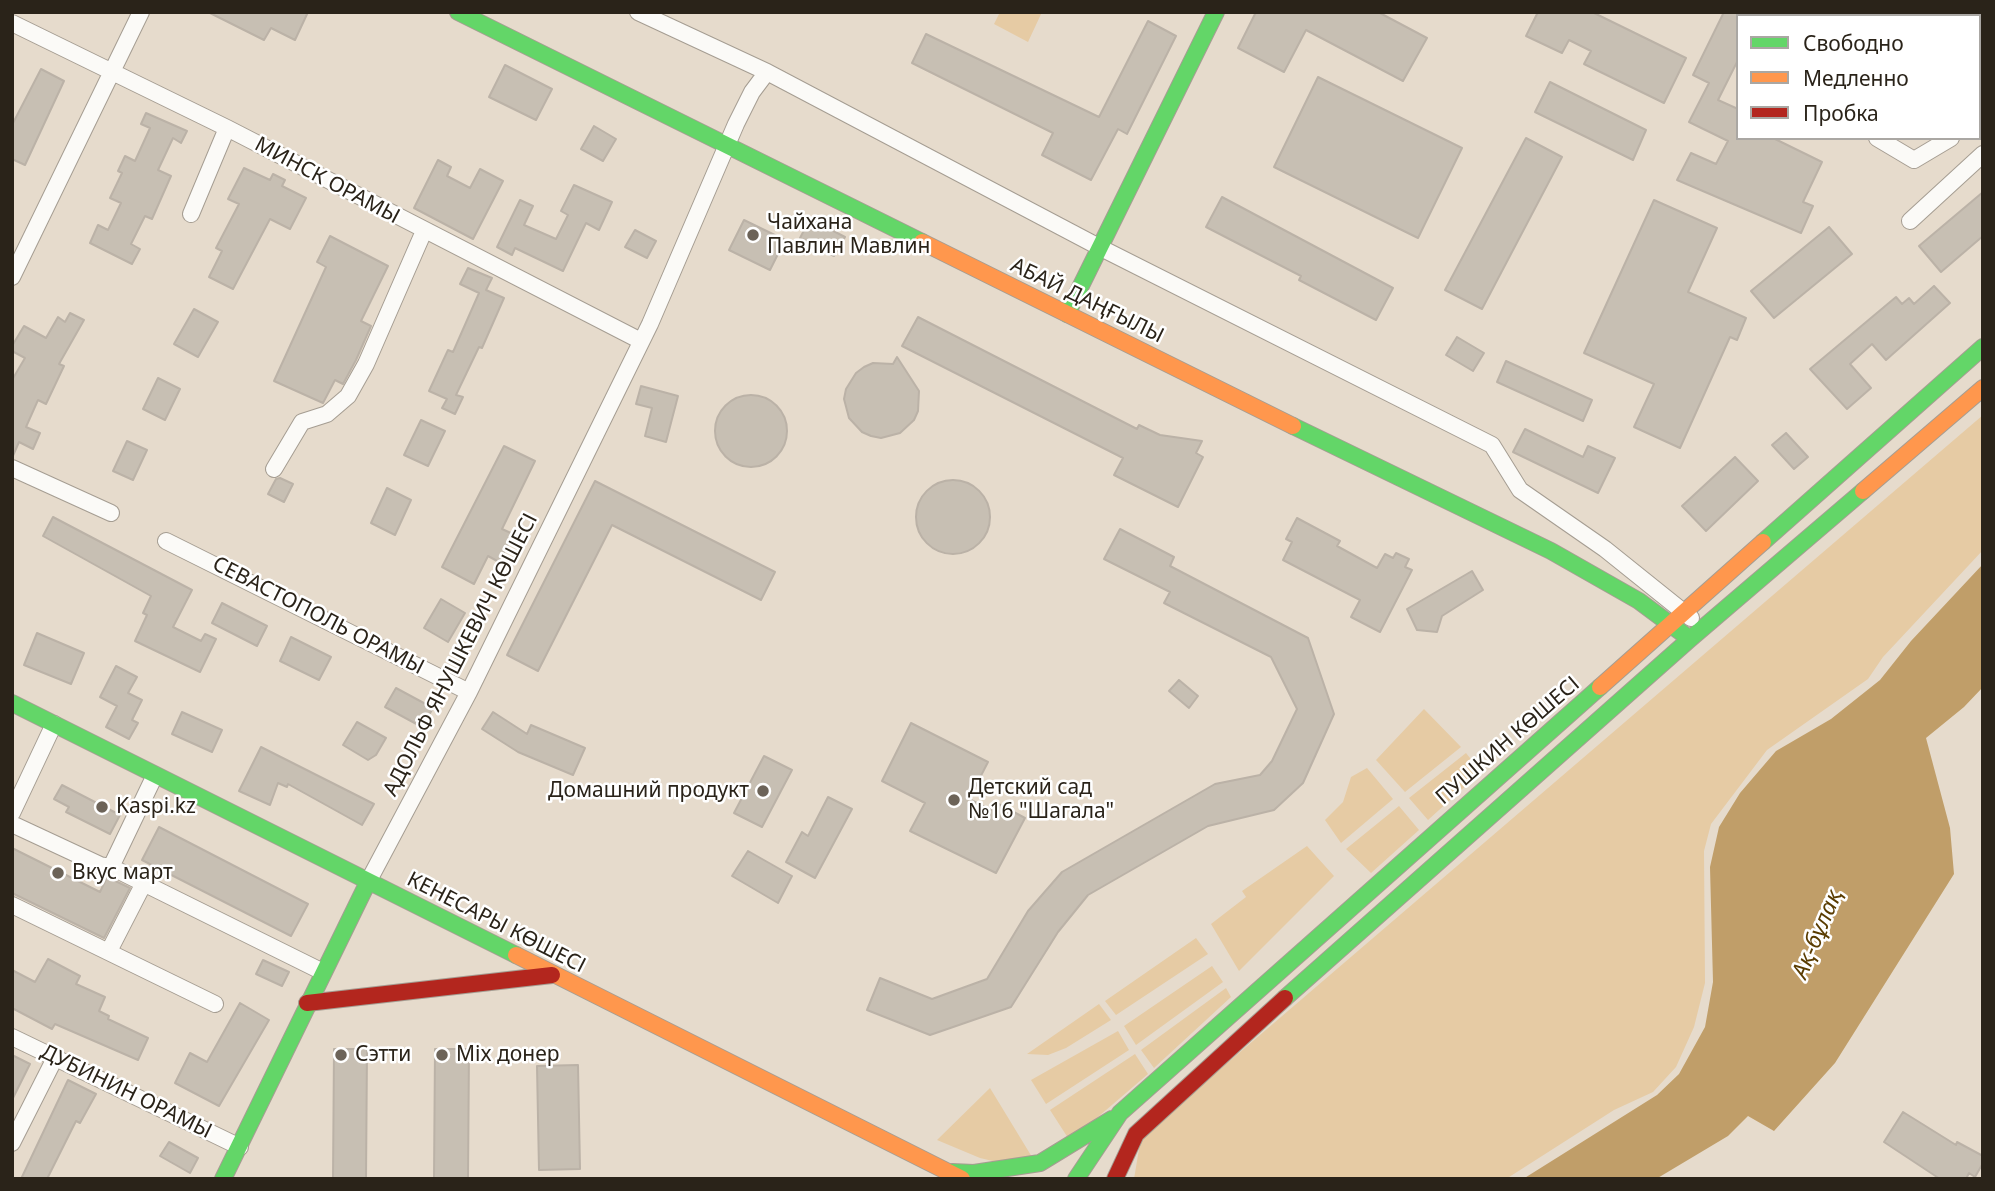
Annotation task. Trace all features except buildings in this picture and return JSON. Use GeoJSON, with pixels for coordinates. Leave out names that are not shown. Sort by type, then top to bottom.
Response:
{"type":"FeatureCollection","features":[{"type":"Feature","properties":{"kind":"main road","name":"АБАЙ ДАҢҒЫЛЫ"},"geometry":{"type":"LineString","coordinates":[[458,12],[728,148],[1551,551],[1639,601],[1690,639]]}},
{"type":"Feature","properties":{"kind":"main road"},"geometry":{"type":"LineString","coordinates":[[1067,314],[1216,12]]}},
{"type":"Feature","properties":{"kind":"main road","name":"ПУШКИН КӨШЕСІ"},"geometry":{"type":"LineString","coordinates":[[1076,1179],[1120,1114],[1983,347]]}},
{"type":"Feature","properties":{"kind":"main road"},"geometry":{"type":"LineString","coordinates":[[1115,1179],[1136,1134],[1213,1061],[1494,816],[1690,639],[1983,388]]}},
{"type":"Feature","properties":{"kind":"main road","name":"КЕНЕСАРЫ КӨШЕСІ"},"geometry":{"type":"LineString","coordinates":[[12,703],[957,1176]]}},
{"type":"Feature","properties":{"kind":"main road","name":"АДОЛЬФ ЯНУШКЕВИЧ КӨШЕСІ"},"geometry":{"type":"LineString","coordinates":[[223,1179],[368,882]]}},
{"type":"Feature","properties":{"kind":"main road"},"geometry":{"type":"LineString","coordinates":[[307,1003],[552,975]]}},
{"type":"Feature","properties":{"kind":"main road"},"geometry":{"type":"LineString","coordinates":[[957,1176],[1040,1163],[1120,1114]]}},
{"type":"Feature","properties":{"kind":"main road"},"geometry":{"type":"LineString","coordinates":[[1128,1179],[1136,1134]]}},
{"type":"Feature","properties":{"kind":"street"},"geometry":{"type":"LineString","coordinates":[[12,277],[141,12]]}},
{"type":"Feature","properties":{"kind":"street"},"geometry":{"type":"LineString","coordinates":[[638,12],[767,72],[1099,247],[1492,445],[1520,490],[1605,549],[1704,628]]}},
{"type":"Feature","properties":{"kind":"street","name":"МИНСК ОРАМЫ"},"geometry":{"type":"LineString","coordinates":[[12,23],[227,128],[642,341]]}},
{"type":"Feature","properties":{"kind":"street","name":"АДОЛЬФ ЯНУШКЕВИЧ КӨШЕСІ"},"geometry":{"type":"LineString","coordinates":[[368,882],[469,692],[642,341],[752,92],[767,72]]}},
{"type":"Feature","properties":{"kind":"street"},"geometry":{"type":"LineString","coordinates":[[191,214],[227,128]]}},
{"type":"Feature","properties":{"kind":"street"},"geometry":{"type":"LineString","coordinates":[[1880,140],[1914,160],[1948,140]]}},
{"type":"Feature","properties":{"kind":"street"},"geometry":{"type":"LineString","coordinates":[[1910,221],[1983,154]]}},
{"type":"Feature","properties":{"kind":"street"},"geometry":{"type":"LineString","coordinates":[[274,469],[302,422],[327,414],[348,396],[366,364],[424,231]]}},
{"type":"Feature","properties":{"kind":"street"},"geometry":{"type":"LineString","coordinates":[[12,468],[111,513]]}},
{"type":"Feature","properties":{"kind":"street","name":"СЕВАСТОПОЛЬ ОРАМЫ"},"geometry":{"type":"LineString","coordinates":[[166,541],[469,692]]}},
{"type":"Feature","properties":{"kind":"street"},"geometry":{"type":"LineString","coordinates":[[12,813],[54,724]]}},
{"type":"Feature","properties":{"kind":"street"},"geometry":{"type":"LineString","coordinates":[[111,867],[155,775]]}},
{"type":"Feature","properties":{"kind":"street"},"geometry":{"type":"LineString","coordinates":[[12,824],[100,865],[111,867],[323,972]]}},
{"type":"Feature","properties":{"kind":"street"},"geometry":{"type":"LineString","coordinates":[[108,951],[144,883]]}},
{"type":"Feature","properties":{"kind":"street"},"geometry":{"type":"LineString","coordinates":[[12,905],[215,1004]]}},
{"type":"Feature","properties":{"kind":"street","name":"ДУБИНИН ОРАМЫ"},"geometry":{"type":"LineString","coordinates":[[12,1037],[240,1147]]}},
{"type":"Feature","properties":{"kind":"street"},"geometry":{"type":"LineString","coordinates":[[12,1143],[55,1058]]}},
{"type":"Feature","properties":{"kind":"shaded area"},"geometry":{"type":"Polygon","coordinates":[[[1000,12],[1042,12],[1028,42],[994,24],[1000,12]]]}},
{"type":"Feature","properties":{"kind":"shaded area"},"geometry":{"type":"Polygon","coordinates":[[[1983,415],[1983,550],[1883,657],[1868,679],[1767,750],[1711,824],[1704,851],[1705,983],[1694,1027],[1676,1067],[1653,1092],[1614,1110],[1506,1179],[1134,1179],[1141,1137],[1983,415]]]}},
{"type":"Feature","properties":{"kind":"shaded area"},"geometry":{"type":"Polygon","coordinates":[[[1424,709],[1461,747],[1405,792],[1376,760],[1424,709]]]}},
{"type":"Feature","properties":{"kind":"shaded area"},"geometry":{"type":"Polygon","coordinates":[[[1466,753],[1481,772],[1428,820],[1409,798],[1466,753]]]}},
{"type":"Feature","properties":{"kind":"shaded area"},"geometry":{"type":"Polygon","coordinates":[[[1367,768],[1393,799],[1341,843],[1325,820],[1343,802],[1351,777],[1367,768]]]}},
{"type":"Feature","properties":{"kind":"shaded area"},"geometry":{"type":"Polygon","coordinates":[[[1399,806],[1419,830],[1371,873],[1346,849],[1399,806]]]}},
{"type":"Feature","properties":{"kind":"shaded area"},"geometry":{"type":"Polygon","coordinates":[[[1307,846],[1334,876],[1239,971],[1211,924],[1246,897],[1242,891],[1307,846]]]}},
{"type":"Feature","properties":{"kind":"shaded area"},"geometry":{"type":"Polygon","coordinates":[[[1196,938],[1208,954],[1116,1015],[1105,1001],[1196,938]]]}},
{"type":"Feature","properties":{"kind":"shaded area"},"geometry":{"type":"Polygon","coordinates":[[[1212,966],[1223,982],[1136,1045],[1124,1026],[1212,966]]]}},
{"type":"Feature","properties":{"kind":"shaded area"},"geometry":{"type":"Polygon","coordinates":[[[1226,988],[1231,997],[1154,1068],[1141,1050],[1226,988]]]}},
{"type":"Feature","properties":{"kind":"shaded area"},"geometry":{"type":"Polygon","coordinates":[[[1099,1004],[1111,1020],[1066,1048],[1048,1055],[1027,1054],[1099,1004]]]}},
{"type":"Feature","properties":{"kind":"shaded area"},"geometry":{"type":"Polygon","coordinates":[[[1118,1031],[1129,1050],[1046,1104],[1031,1080],[1118,1031]]]}},
{"type":"Feature","properties":{"kind":"shaded area"},"geometry":{"type":"Polygon","coordinates":[[[1135,1054],[1148,1074],[1070,1141],[1050,1110],[1135,1054]]]}},
{"type":"Feature","properties":{"kind":"shaded area"},"geometry":{"type":"Polygon","coordinates":[[[990,1088],[1032,1157],[1005,1164],[980,1158],[937,1140],[990,1088]]]}},
{"type":"Feature","properties":{"kind":"water","name":"Ақ-бұлақ"},"geometry":{"type":"Polygon","coordinates":[[[1983,564],[1983,687],[1964,707],[1926,738],[1950,828],[1954,874],[1835,1063],[1774,1131],[1748,1116],[1728,1136],[1656,1179],[1523,1179],[1657,1095],[1679,1074],[1705,1027],[1713,982],[1710,867],[1719,827],[1740,793],[1776,751],[1831,719],[1880,680],[1911,641],[1983,564]]]}},
{"type":"Feature","properties":{"kind":"traffic: fast"},"geometry":{"type":"LineString","coordinates":[[458,12],[922,242]]}},
{"type":"Feature","properties":{"kind":"traffic: fast"},"geometry":{"type":"LineString","coordinates":[[1067,314],[1216,12]]}},
{"type":"Feature","properties":{"kind":"traffic: fast"},"geometry":{"type":"LineString","coordinates":[[1763,542],[1983,347]]}},
{"type":"Feature","properties":{"kind":"traffic: fast"},"geometry":{"type":"LineString","coordinates":[[1293,426],[1551,551],[1639,601],[1690,639]]}},
{"type":"Feature","properties":{"kind":"traffic: fast"},"geometry":{"type":"LineString","coordinates":[[1285,998],[1690,639],[1863,491]]}},
{"type":"Feature","properties":{"kind":"traffic: fast"},"geometry":{"type":"LineString","coordinates":[[1076,1179],[1120,1113],[1600,687]]}},
{"type":"Feature","properties":{"kind":"traffic: fast"},"geometry":{"type":"LineString","coordinates":[[12,703],[516,955]]}},
{"type":"Feature","properties":{"kind":"traffic: fast"},"geometry":{"type":"LineString","coordinates":[[223,1179],[368,882]]}},
{"type":"Feature","properties":{"kind":"traffic: fast"},"geometry":{"type":"LineString","coordinates":[[952,1172],[974,1173],[1040,1163],[1112,1119]]}},
{"type":"Feature","properties":{"kind":"traffic: slow"},"geometry":{"type":"LineString","coordinates":[[922,242],[1293,426]]}},
{"type":"Feature","properties":{"kind":"traffic: slow"},"geometry":{"type":"LineString","coordinates":[[1863,491],[1983,388]]}},
{"type":"Feature","properties":{"kind":"traffic: slow"},"geometry":{"type":"LineString","coordinates":[[1600,687],[1763,542]]}},
{"type":"Feature","properties":{"kind":"traffic: slow"},"geometry":{"type":"LineString","coordinates":[[516,955],[962,1179]]}},
{"type":"Feature","properties":{"kind":"traffic: jam"},"geometry":{"type":"LineString","coordinates":[[307,1003],[552,975]]}},
{"type":"Feature","properties":{"kind":"traffic: jam"},"geometry":{"type":"LineString","coordinates":[[1115,1179],[1136,1134],[1285,998]]}},
{"type":"Feature","properties":{"kind":"place","name":"Чайхана Павлин Мавлин"},"geometry":{"type":"Point","coordinates":[753,235]}},
{"type":"Feature","properties":{"kind":"place","name":"Домашний продукт"},"geometry":{"type":"Point","coordinates":[763,791]}},
{"type":"Feature","properties":{"kind":"place","name":"Детский сад №16 \"Шагала\""},"geometry":{"type":"Point","coordinates":[954,800]}},
{"type":"Feature","properties":{"kind":"place","name":"Kaspi.kz"},"geometry":{"type":"Point","coordinates":[102,807]}},
{"type":"Feature","properties":{"kind":"place","name":"Вкус март"},"geometry":{"type":"Point","coordinates":[58,873]}},
{"type":"Feature","properties":{"kind":"place","name":"Сэтти"},"geometry":{"type":"Point","coordinates":[341,1055]}},
{"type":"Feature","properties":{"kind":"place","name":"Mix донер"},"geometry":{"type":"Point","coordinates":[442,1055]}}]}
